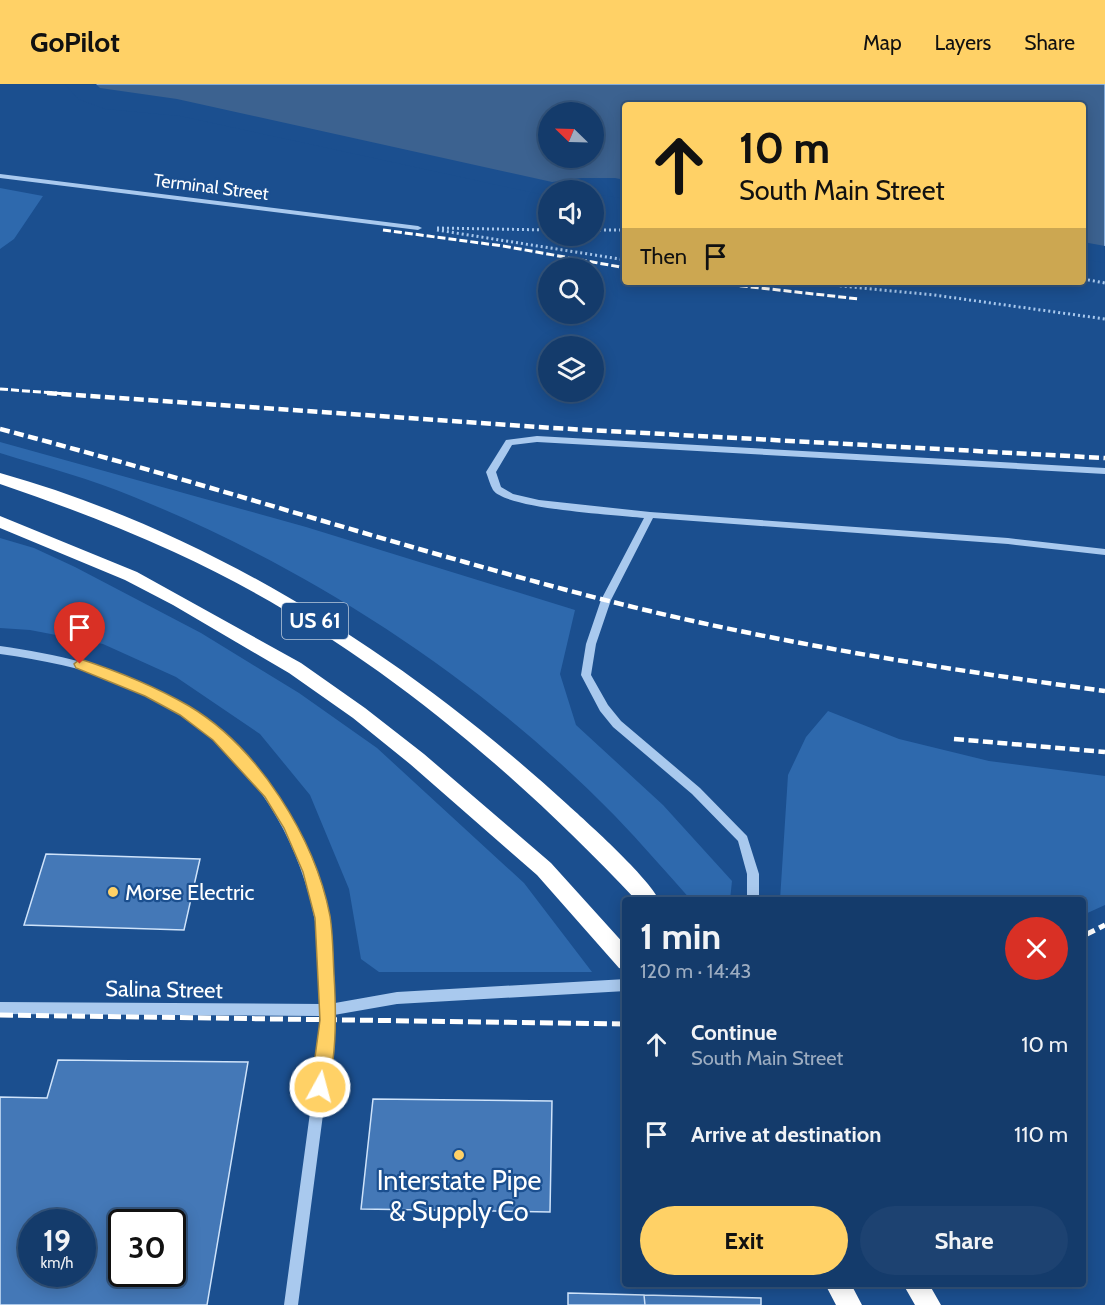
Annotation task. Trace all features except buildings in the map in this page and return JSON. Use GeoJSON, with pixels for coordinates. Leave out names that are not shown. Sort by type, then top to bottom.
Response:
{"type":"FeatureCollection","features":[{"type":"Feature","properties":{"kind":"highway","name":"US 61"},"geometry":{"type":"LineString","coordinates":[[0,478],[170,542],[247,581],[317,622],[462,723],[526,778],[646,897]]}},
{"type":"Feature","properties":{"kind":"highway","name":"US 61"},"geometry":{"type":"LineString","coordinates":[[0,522],[131,576],[243,636],[295,668],[359,713],[417,759],[544,868],[622,956]]}},
{"type":"Feature","properties":{"kind":"highway"},"geometry":{"type":"LineString","coordinates":[[839,1287],[850,1305]]}},
{"type":"Feature","properties":{"kind":"highway"},"geometry":{"type":"LineString","coordinates":[[917,1287],[929,1305]]}},
{"type":"Feature","properties":{"kind":"street","name":"Terminal Street"},"geometry":{"type":"LineString","coordinates":[[0,176],[418,228]]}},
{"type":"Feature","properties":{"kind":"street"},"geometry":{"type":"LineString","coordinates":[[1105,471],[537,439],[509,442],[491,472],[497,489],[510,497],[539,503],[650,515],[1008,541],[1105,552]]}},
{"type":"Feature","properties":{"kind":"street"},"geometry":{"type":"LineString","coordinates":[[650,515],[606,600],[591,644],[586,675],[604,708],[617,724],[696,791],[743,839],[753,874],[753,897]]}},
{"type":"Feature","properties":{"kind":"street"},"geometry":{"type":"LineString","coordinates":[[0,650],[80,664],[150,692],[185,711],[210,729],[270,793],[290,825],[311,872],[322,918],[328,1010],[291,1305]]}},
{"type":"Feature","properties":{"kind":"street","name":"Salina Street"},"geometry":{"type":"LineString","coordinates":[[0,1008],[328,1010],[397,998],[622,985]]}},
{"type":"Feature","properties":{"kind":"path"},"geometry":{"type":"LineString","coordinates":[[418,228],[538,230]]}},
{"type":"Feature","properties":{"kind":"path"},"geometry":{"type":"LineString","coordinates":[[418,228],[622,259]]}},
{"type":"Feature","properties":{"kind":"path"},"geometry":{"type":"LineString","coordinates":[[604,230],[622,230]]}},
{"type":"Feature","properties":{"kind":"path"},"geometry":{"type":"LineString","coordinates":[[1086,280],[1105,283]]}},
{"type":"Feature","properties":{"kind":"path"},"geometry":{"type":"LineString","coordinates":[[831,285],[934,295],[1105,319]]}},
{"type":"Feature","properties":{"kind":"shaded area"},"geometry":{"type":"Polygon","coordinates":[[[68,84],[1105,84],[1105,260],[1086,257],[1086,102],[622,102],[622,195],[604,192],[604,180],[538,180],[538,188],[68,84]]]}},
{"type":"Feature","properties":{"kind":"shaded area"},"geometry":{"type":"Polygon","coordinates":[[[0,188],[43,196],[14,239],[0,249],[0,188]]]}},
{"type":"Feature","properties":{"kind":"shaded area"},"geometry":{"type":"Polygon","coordinates":[[[0,442],[306,527],[575,610],[560,674],[576,725],[663,805],[732,881],[730,897],[688,897],[615,816],[508,718],[450,673],[329,593],[200,526],[134,497],[68,473],[0,453],[0,442]]]}},
{"type":"Feature","properties":{"kind":"shaded area"},"geometry":{"type":"Polygon","coordinates":[[[0,538],[34,548],[75,567],[201,633],[299,693],[377,748],[524,883],[592,972],[379,972],[361,959],[349,889],[310,795],[260,734],[176,677],[103,644],[30,630],[0,628],[0,538]]]}},
{"type":"Feature","properties":{"kind":"shaded area"},"geometry":{"type":"Polygon","coordinates":[[[828,711],[899,739],[989,761],[1105,776],[1105,905],[1086,914],[1086,897],[780,897],[788,775],[806,737],[828,711]]]}},
{"type":"Feature","properties":{"kind":"pier"},"geometry":{"type":"Polygon","coordinates":[[[65,84],[96,84],[100,88],[177,99],[543,180],[538,180],[538,194],[180,116],[105,109],[78,99],[65,84]]]}},
{"type":"Feature","properties":{"kind":"pier"},"geometry":{"type":"Polygon","coordinates":[[[581,178],[622,179],[622,198],[604,196],[604,180],[566,180],[581,178]]]}},
{"type":"Feature","properties":{"kind":"pier"},"geometry":{"type":"Polygon","coordinates":[[[1086,243],[1105,246],[1105,263],[1086,260],[1086,243]]]}},
{"type":"Feature","properties":{"kind":"railway"},"geometry":{"type":"LineString","coordinates":[[383,230],[503,246],[622,267]]}},
{"type":"Feature","properties":{"kind":"railway"},"geometry":{"type":"LineString","coordinates":[[734,285],[859,299]]}},
{"type":"Feature","properties":{"kind":"railway"},"geometry":{"type":"LineString","coordinates":[[0,389],[67,394]]}},
{"type":"Feature","properties":{"kind":"railway"},"geometry":{"type":"LineString","coordinates":[[47,393],[552,428],[1105,458]]}},
{"type":"Feature","properties":{"kind":"railway"},"geometry":{"type":"LineString","coordinates":[[0,429],[453,559],[667,615],[854,653],[1105,691]]}},
{"type":"Feature","properties":{"kind":"railway"},"geometry":{"type":"LineString","coordinates":[[954,739],[1105,752]]}},
{"type":"Feature","properties":{"kind":"railway"},"geometry":{"type":"LineString","coordinates":[[1086,934],[1105,925]]}},
{"type":"Feature","properties":{"kind":"railway"},"geometry":{"type":"LineString","coordinates":[[0,1015],[622,1024]]}},
{"type":"Feature","properties":{"kind":"place","name":"Morse Electric"},"geometry":{"type":"Point","coordinates":[113,892]}},
{"type":"Feature","properties":{"kind":"place","name":"Interstate Pipe & Supply Co"},"geometry":{"type":"Point","coordinates":[459,1155]}},
{"type":"Feature","properties":{"kind":"route"},"geometry":{"type":"LineString","coordinates":[[80,664],[150,692],[185,711],[218,736],[270,793],[290,825],[311,872],[322,918],[327,963],[328,1020],[320,1087]]}}]}
